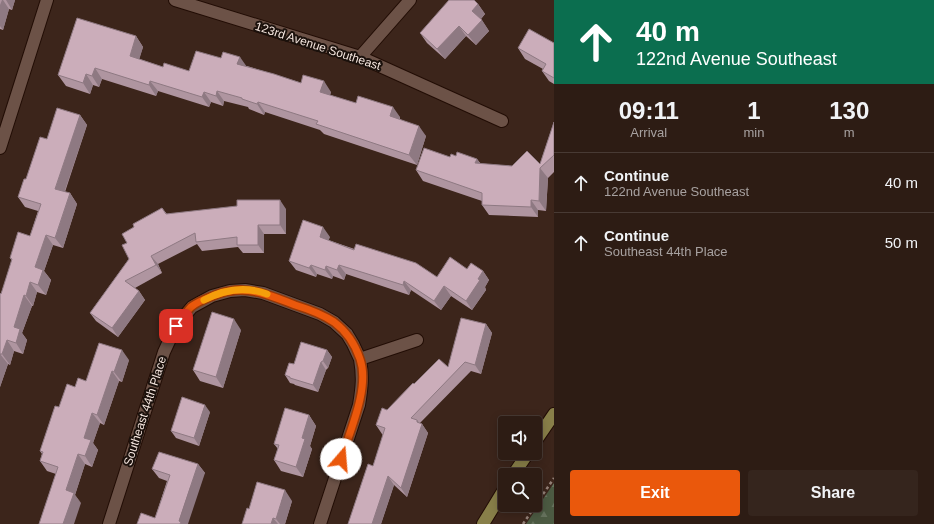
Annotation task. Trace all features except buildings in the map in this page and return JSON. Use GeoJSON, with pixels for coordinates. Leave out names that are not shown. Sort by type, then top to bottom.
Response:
{"type":"FeatureCollection","features":[{"type":"Feature","properties":{"kind":"main road"},"geometry":{"type":"LineString","coordinates":[[542,432],[554,414]]}},
{"type":"Feature","properties":{"kind":"main road"},"geometry":{"type":"LineString","coordinates":[[483,524],[498,499]]}},
{"type":"Feature","properties":{"kind":"street"},"geometry":{"type":"LineString","coordinates":[[0,148],[47,0]]}},
{"type":"Feature","properties":{"kind":"street","name":"123rd Avenue Southeast"},"geometry":{"type":"LineString","coordinates":[[175,0],[360,57],[502,121]]}},
{"type":"Feature","properties":{"kind":"street"},"geometry":{"type":"LineString","coordinates":[[360,57],[410,0]]}},
{"type":"Feature","properties":{"kind":"street","name":"Southeast 44th Place"},"geometry":{"type":"LineString","coordinates":[[109,524],[164,352],[176,326],[192,306],[212,296],[230,291],[245,290],[263,293],[320,314],[334,322],[347,334],[360,359],[363,372],[359,405],[320,524]]}},
{"type":"Feature","properties":{"kind":"street"},"geometry":{"type":"LineString","coordinates":[[360,359],[417,340]]}},
{"type":"Feature","properties":{"kind":"path"},"geometry":{"type":"LineString","coordinates":[[523,524],[554,478]]}},
{"type":"Feature","properties":{"kind":"green space"},"geometry":{"type":"Polygon","coordinates":[[[554,483],[554,524],[526,524],[534,512],[542,512],[542,501],[554,483]]]}},
{"type":"Feature","properties":{"kind":"slow traffic"},"geometry":{"type":"LineString","coordinates":[[204,300],[230,291],[245,290],[267,294]]}},
{"type":"Feature","properties":{"kind":"route"},"geometry":{"type":"LineString","coordinates":[[176,326],[192,306],[212,296],[230,291],[245,290],[263,293],[320,314],[334,322],[347,334],[353,344],[360,359],[363,372],[359,405],[341,459]]}}]}
